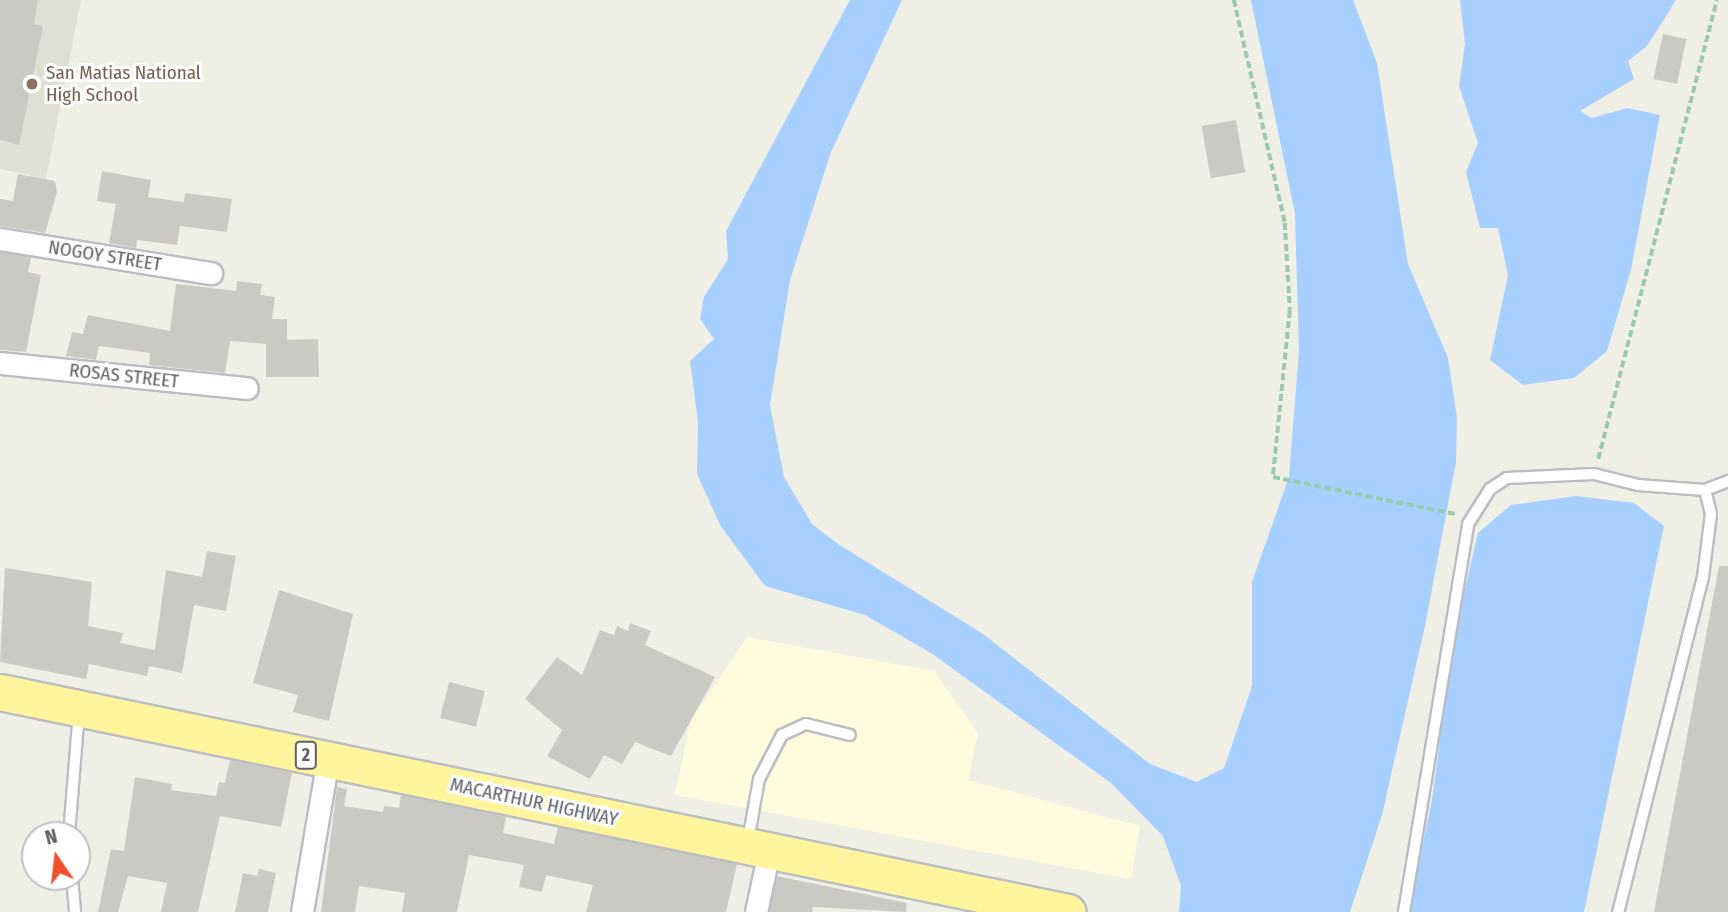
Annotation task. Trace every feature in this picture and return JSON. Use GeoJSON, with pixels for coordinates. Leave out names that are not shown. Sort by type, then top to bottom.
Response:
{"type":"FeatureCollection","features":[{"type":"Feature","properties":{"kind":"highway","name":"MACARTHUR HIGHWAY"},"geometry":{"type":"LineString","coordinates":[[0,692],[1068,912]]}},
{"type":"Feature","properties":{"kind":"street","name":"NOGOY STREET"},"geometry":{"type":"LineString","coordinates":[[0,240],[211,273]]}},
{"type":"Feature","properties":{"kind":"street","name":"ROSAS STREET"},"geometry":{"type":"LineString","coordinates":[[0,363],[247,388]]}},
{"type":"Feature","properties":{"kind":"street"},"geometry":{"type":"LineString","coordinates":[[302,912],[328,759]]}},
{"type":"Feature","properties":{"kind":"street"},"geometry":{"type":"LineString","coordinates":[[756,912],[758,849]]}},
{"type":"Feature","properties":{"kind":"lane"},"geometry":{"type":"LineString","coordinates":[[1404,912],[1468,524],[1490,489],[1507,478],[1594,474],[1638,485],[1704,490],[1728,481]]}},
{"type":"Feature","properties":{"kind":"lane"},"geometry":{"type":"LineString","coordinates":[[1618,912],[1703,577],[1711,531],[1704,490]]}},
{"type":"Feature","properties":{"kind":"lane"},"geometry":{"type":"LineString","coordinates":[[70,821],[79,708]]}},
{"type":"Feature","properties":{"kind":"lane"},"geometry":{"type":"LineString","coordinates":[[758,849],[759,779],[782,735],[806,724],[850,734]]}},
{"type":"Feature","properties":{"kind":"lane"},"geometry":{"type":"LineString","coordinates":[[73,891],[75,912]]}},
{"type":"Feature","properties":{"kind":"path"},"geometry":{"type":"LineString","coordinates":[[1234,0],[1285,223],[1290,311],[1273,477],[1450,510]]}},
{"type":"Feature","properties":{"kind":"path"},"geometry":{"type":"LineString","coordinates":[[1594,474],[1717,0]]}},
{"type":"Feature","properties":{"kind":"shaded area","name":"San Matias National High School"},"geometry":{"type":"Polygon","coordinates":[[[0,0],[81,0],[46,179],[0,169],[0,0]]]}},
{"type":"Feature","properties":{"kind":"shaded area"},"geometry":{"type":"Polygon","coordinates":[[[747,637],[934,671],[978,733],[968,780],[1140,826],[1131,879],[675,795],[690,723],[747,637]]]}},
{"type":"Feature","properties":{"kind":"water"},"geometry":{"type":"Polygon","coordinates":[[[850,0],[902,0],[831,152],[790,280],[770,405],[784,477],[812,524],[838,544],[983,634],[1150,764],[1197,782],[1224,768],[1252,686],[1252,582],[1289,477],[1299,351],[1295,214],[1251,0],[1353,0],[1377,63],[1408,264],[1448,358],[1457,418],[1456,462],[1425,626],[1382,815],[1350,912],[1179,912],[1181,886],[1163,836],[1111,783],[931,653],[865,615],[765,586],[720,525],[697,474],[698,422],[690,361],[714,339],[700,319],[704,297],[728,259],[726,231],[850,0]]]}},
{"type":"Feature","properties":{"kind":"water"},"geometry":{"type":"Polygon","coordinates":[[[1460,0],[1676,0],[1647,46],[1628,61],[1634,79],[1580,111],[1592,118],[1627,108],[1660,115],[1631,270],[1607,351],[1574,378],[1523,385],[1490,360],[1508,275],[1498,228],[1480,228],[1466,172],[1478,143],[1459,86],[1465,44],[1460,0]]]}},
{"type":"Feature","properties":{"kind":"water"},"geometry":{"type":"Polygon","coordinates":[[[1576,496],[1634,503],[1664,526],[1584,912],[1408,912],[1432,800],[1454,636],[1478,533],[1511,505],[1576,496]]]}},
{"type":"Feature","properties":{"kind":"building"},"geometry":{"type":"Polygon","coordinates":[[[0,0],[38,0],[34,24],[43,26],[19,145],[0,140],[0,0]]]}},
{"type":"Feature","properties":{"kind":"building"},"geometry":{"type":"Polygon","coordinates":[[[1663,34],[1686,39],[1677,84],[1653,79],[1663,34]]]}},
{"type":"Feature","properties":{"kind":"building"},"geometry":{"type":"Polygon","coordinates":[[[1236,120],[1245,172],[1211,178],[1202,126],[1236,120]]]}},
{"type":"Feature","properties":{"kind":"building"},"geometry":{"type":"Polygon","coordinates":[[[102,171],[151,180],[148,197],[184,202],[185,193],[232,199],[227,232],[180,226],[177,245],[137,240],[136,248],[109,243],[116,204],[97,201],[102,171]]]}},
{"type":"Feature","properties":{"kind":"building"},"geometry":{"type":"Polygon","coordinates":[[[18,174],[55,181],[57,192],[45,233],[0,226],[0,199],[13,201],[18,174]]]}},
{"type":"Feature","properties":{"kind":"building"},"geometry":{"type":"Polygon","coordinates":[[[0,252],[31,257],[28,272],[41,275],[26,352],[0,350],[0,252]]]}},
{"type":"Feature","properties":{"kind":"building"},"geometry":{"type":"Polygon","coordinates":[[[237,281],[262,284],[260,295],[275,297],[272,319],[287,319],[287,340],[318,339],[319,377],[266,377],[266,344],[230,341],[225,373],[149,365],[150,353],[99,346],[96,360],[66,356],[72,332],[83,334],[88,315],[170,331],[176,284],[236,291],[237,281]]]}},
{"type":"Feature","properties":{"kind":"building"},"geometry":{"type":"Polygon","coordinates":[[[207,551],[236,556],[226,611],[194,605],[182,673],[149,666],[147,676],[89,664],[86,679],[0,662],[5,568],[92,582],[88,626],[123,633],[120,643],[155,650],[166,570],[202,577],[207,551]]]}},
{"type":"Feature","properties":{"kind":"building"},"geometry":{"type":"Polygon","coordinates":[[[1719,566],[1728,566],[1728,912],[1654,912],[1719,566]]]}},
{"type":"Feature","properties":{"kind":"building"},"geometry":{"type":"Polygon","coordinates":[[[279,590],[353,614],[329,721],[293,712],[298,695],[253,683],[279,590]]]}},
{"type":"Feature","properties":{"kind":"building"},"geometry":{"type":"Polygon","coordinates":[[[630,623],[651,631],[645,645],[715,677],[671,756],[635,742],[622,764],[604,755],[590,779],[547,756],[562,730],[525,699],[557,657],[582,675],[600,630],[614,635],[617,626],[628,631],[630,623]]]}},
{"type":"Feature","properties":{"kind":"building"},"geometry":{"type":"Polygon","coordinates":[[[449,682],[485,691],[476,727],[440,718],[449,682]]]}},
{"type":"Feature","properties":{"kind":"building"},"geometry":{"type":"Polygon","coordinates":[[[230,760],[292,773],[281,827],[220,816],[198,912],[161,912],[167,883],[128,876],[118,912],[98,912],[111,849],[124,851],[135,777],[172,784],[171,790],[216,796],[219,782],[225,783],[230,760]]]}},
{"type":"Feature","properties":{"kind":"building"},"geometry":{"type":"Polygon","coordinates":[[[337,787],[347,789],[344,806],[383,812],[384,806],[399,808],[401,795],[506,817],[503,833],[554,844],[558,827],[737,864],[726,912],[586,912],[593,885],[546,875],[542,892],[519,887],[524,865],[469,855],[457,912],[402,912],[405,893],[359,886],[355,912],[321,912],[337,787]]]}},
{"type":"Feature","properties":{"kind":"building"},"geometry":{"type":"Polygon","coordinates":[[[259,869],[276,873],[268,912],[235,912],[243,873],[257,876],[259,869]]]}},
{"type":"Feature","properties":{"kind":"building"},"geometry":{"type":"Polygon","coordinates":[[[777,876],[907,903],[906,912],[813,907],[812,912],[769,912],[777,876]]]}},
{"type":"Feature","properties":{"kind":"place","name":"San Matias National High School"},"geometry":{"type":"Point","coordinates":[32,84]}}]}
